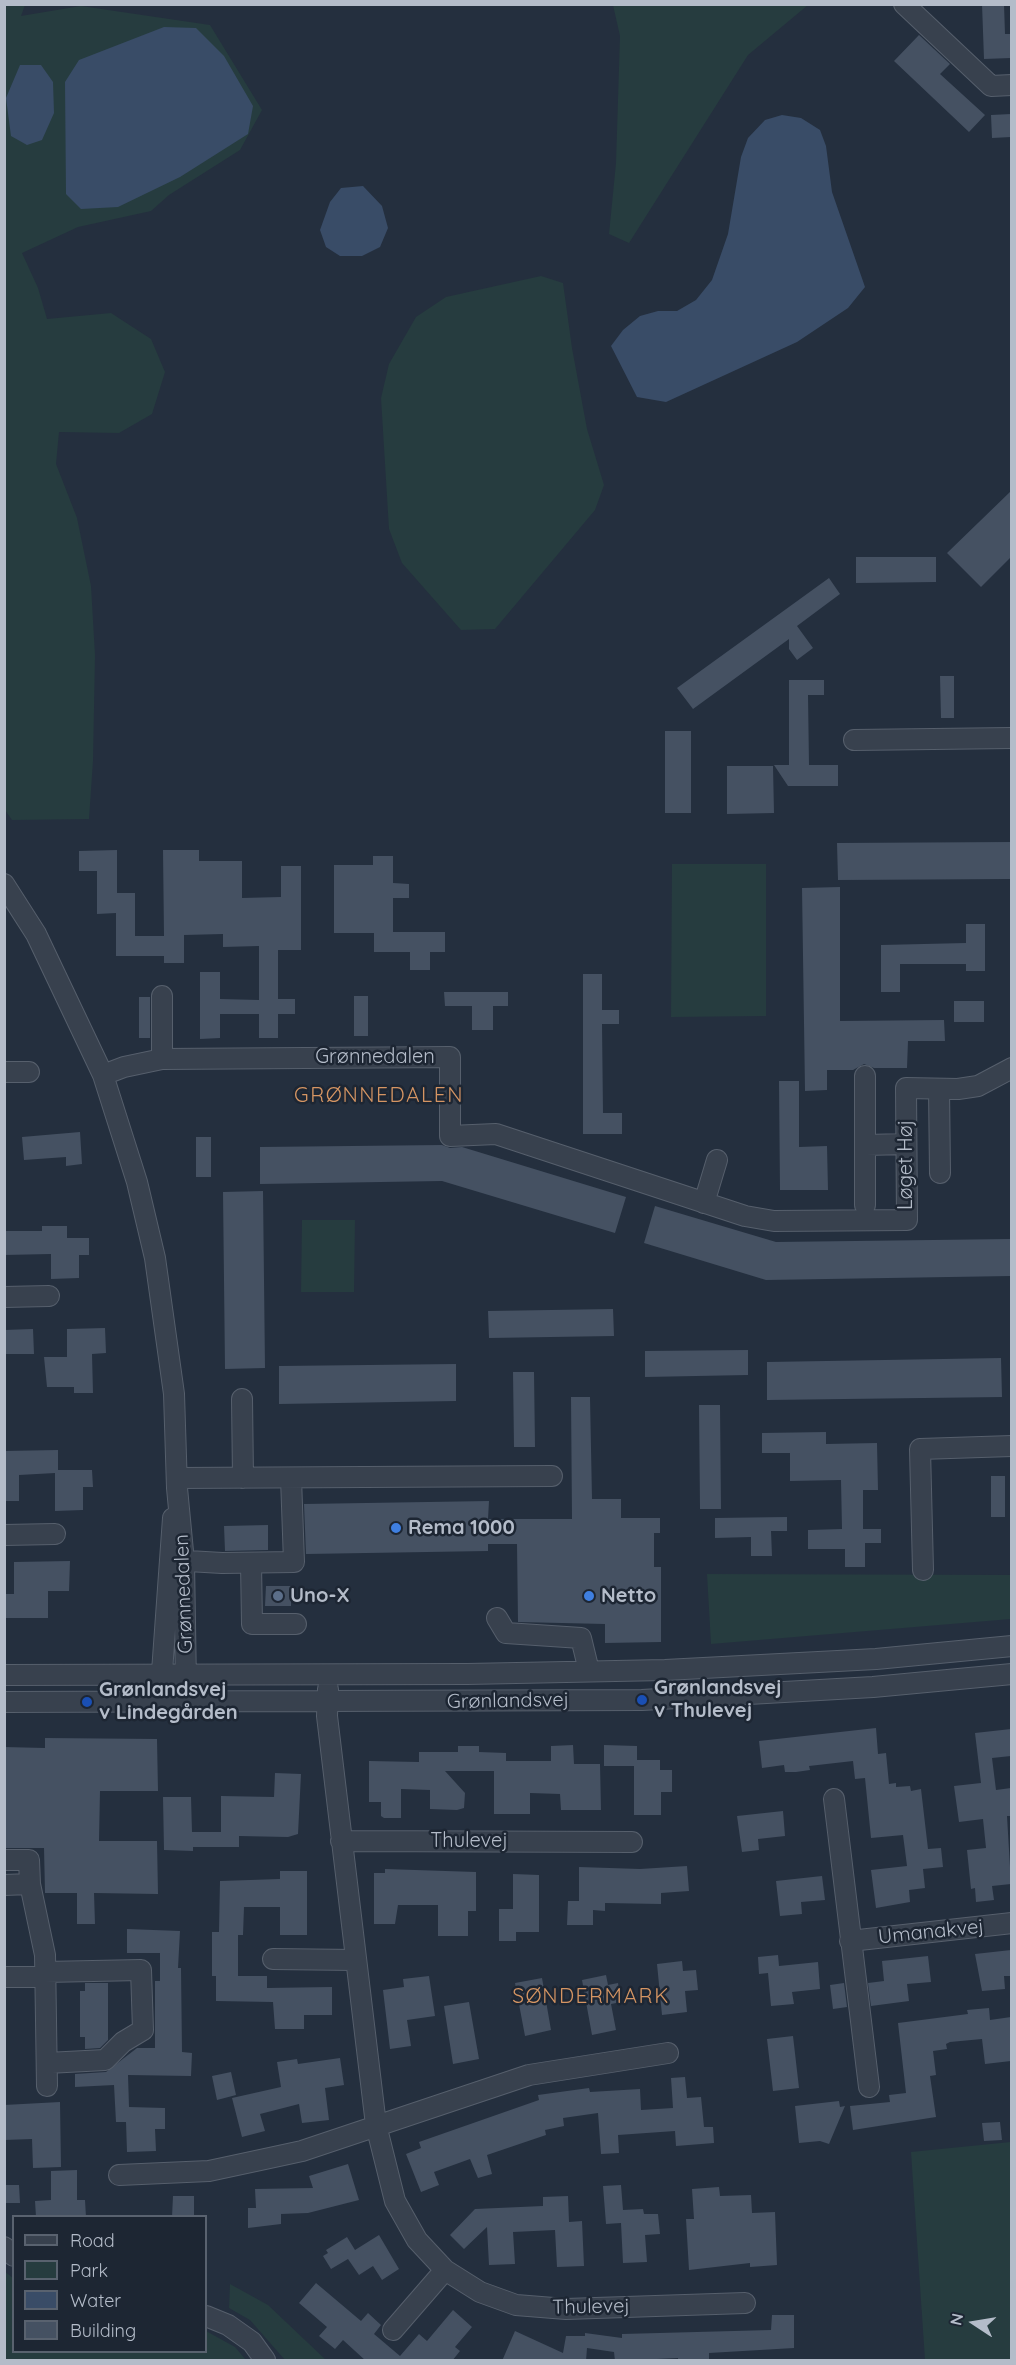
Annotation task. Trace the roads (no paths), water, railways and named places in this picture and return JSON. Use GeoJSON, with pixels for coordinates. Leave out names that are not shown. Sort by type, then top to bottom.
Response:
{"type":"FeatureCollection","features":[{"type":"Feature","properties":{"kind":"street"},"geometry":{"type":"LineString","coordinates":[[904,4],[991,86],[1011,85]]}},
{"type":"Feature","properties":{"kind":"street"},"geometry":{"type":"LineString","coordinates":[[855,740],[1011,738]]}},
{"type":"Feature","properties":{"kind":"street","name":"Grønnedalen"},"geometry":{"type":"LineString","coordinates":[[4,884],[36,934],[103,1075],[137,1182],[155,1258],[172,1383],[177,1483],[176,1561],[186,1673],[186,1700]]}},
{"type":"Feature","properties":{"kind":"street"},"geometry":{"type":"LineString","coordinates":[[162,996],[162,1059]]}},
{"type":"Feature","properties":{"kind":"street","name":"Grønnedalen"},"geometry":{"type":"LineString","coordinates":[[103,1075],[124,1066],[162,1059],[450,1057],[450,1136],[496,1134],[745,1216],[774,1221]]}},
{"type":"Feature","properties":{"kind":"street","name":"Løget Høj"},"geometry":{"type":"LineString","coordinates":[[774,1221],[907,1221],[906,1088],[939,1089],[978,1086],[1011,1068]]}},
{"type":"Feature","properties":{"kind":"street"},"geometry":{"type":"LineString","coordinates":[[4,1072],[30,1072]]}},
{"type":"Feature","properties":{"kind":"street"},"geometry":{"type":"LineString","coordinates":[[865,1076],[865,1205]]}},
{"type":"Feature","properties":{"kind":"street"},"geometry":{"type":"LineString","coordinates":[[939,1089],[940,1173]]}},
{"type":"Feature","properties":{"kind":"street"},"geometry":{"type":"LineString","coordinates":[[866,1145],[906,1144]]}},
{"type":"Feature","properties":{"kind":"street"},"geometry":{"type":"LineString","coordinates":[[704,1203],[717,1160]]}},
{"type":"Feature","properties":{"kind":"street"},"geometry":{"type":"LineString","coordinates":[[4,1297],[49,1296]]}},
{"type":"Feature","properties":{"kind":"street"},"geometry":{"type":"LineString","coordinates":[[242,1399],[243,1478]]}},
{"type":"Feature","properties":{"kind":"street"},"geometry":{"type":"LineString","coordinates":[[923,1570],[920,1449],[1011,1446]]}},
{"type":"Feature","properties":{"kind":"street"},"geometry":{"type":"LineString","coordinates":[[177,1483],[243,1478],[552,1476]]}},
{"type":"Feature","properties":{"kind":"street"},"geometry":{"type":"LineString","coordinates":[[176,1561],[294,1562],[291,1478]]}},
{"type":"Feature","properties":{"kind":"street"},"geometry":{"type":"LineString","coordinates":[[4,1535],[55,1534]]}},
{"type":"Feature","properties":{"kind":"street","name":"Grønnedalen"},"geometry":{"type":"LineString","coordinates":[[161,1700],[161,1673],[176,1561]]}},
{"type":"Feature","properties":{"kind":"street"},"geometry":{"type":"LineString","coordinates":[[251,1563],[252,1624],[296,1623]]}},
{"type":"Feature","properties":{"kind":"street"},"geometry":{"type":"LineString","coordinates":[[497,1618],[506,1633],[581,1638],[589,1671]]}},
{"type":"Feature","properties":{"kind":"street","name":"Grønlandsvej"},"geometry":{"type":"LineString","coordinates":[[4,1675],[161,1673],[328,1675],[676,1670],[865,1659],[1011,1646]]}},
{"type":"Feature","properties":{"kind":"street","name":"Grønlandsvej"},"geometry":{"type":"LineString","coordinates":[[4,1702],[186,1700],[327,1703],[673,1699],[873,1687],[1011,1674]]}},
{"type":"Feature","properties":{"kind":"street","name":"Thulevej"},"geometry":{"type":"LineString","coordinates":[[328,1675],[327,1703],[341,1841],[376,2125],[395,2201],[417,2240],[445,2270],[480,2292],[504,2302],[535,2308],[745,2303]]}},
{"type":"Feature","properties":{"kind":"street","name":"Umanakvej"},"geometry":{"type":"LineString","coordinates":[[834,1799],[869,2087]]}},
{"type":"Feature","properties":{"kind":"street","name":"Thulevej"},"geometry":{"type":"LineString","coordinates":[[341,1841],[632,1842]]}},
{"type":"Feature","properties":{"kind":"street"},"geometry":{"type":"LineString","coordinates":[[4,1860],[29,1860],[30,1884],[45,1955],[47,2086]]}},
{"type":"Feature","properties":{"kind":"street"},"geometry":{"type":"LineString","coordinates":[[4,1885],[30,1884]]}},
{"type":"Feature","properties":{"kind":"street","name":"Umanakvej"},"geometry":{"type":"LineString","coordinates":[[850,1941],[1011,1923]]}},
{"type":"Feature","properties":{"kind":"street"},"geometry":{"type":"LineString","coordinates":[[273,1959],[355,1960]]}},
{"type":"Feature","properties":{"kind":"street"},"geometry":{"type":"LineString","coordinates":[[4,1977],[141,1970],[143,2030],[123,2042],[105,2060],[47,2063]]}},
{"type":"Feature","properties":{"kind":"street"},"geometry":{"type":"LineString","coordinates":[[119,2175],[209,2170],[302,2151],[528,2075],[668,2053]]}},
{"type":"Feature","properties":{"kind":"street"},"geometry":{"type":"LineString","coordinates":[[393,2330],[445,2270]]}},
{"type":"Feature","properties":{"kind":"street"},"geometry":{"type":"LineString","coordinates":[[207,2316],[236,2330],[252,2342],[265,2361]]}},
{"type":"Feature","properties":{"kind":"water"},"geometry":{"type":"Polygon","coordinates":[[[164,27],[196,28],[224,56],[253,106],[248,134],[180,177],[118,207],[81,209],[66,194],[65,82],[79,60],[164,27]]]}},
{"type":"Feature","properties":{"kind":"water"},"geometry":{"type":"Polygon","coordinates":[[[20,65],[41,65],[53,82],[54,113],[42,140],[27,145],[11,136],[6,98],[20,65]]]}},
{"type":"Feature","properties":{"kind":"water"},"geometry":{"type":"Polygon","coordinates":[[[782,115],[801,118],[820,130],[826,146],[832,192],[865,287],[848,308],[797,342],[666,402],[637,397],[611,346],[623,330],[640,316],[658,311],[677,311],[696,300],[712,280],[728,234],[741,157],[748,138],[765,120],[782,115]]]}},
{"type":"Feature","properties":{"kind":"water"},"geometry":{"type":"Polygon","coordinates":[[[363,186],[382,206],[388,228],[380,247],[362,256],[340,256],[326,247],[320,230],[330,202],[341,188],[363,186]]]}},
{"type":"Feature","properties":{"kind":"place","name":"Rema 1000"},"geometry":{"type":"Point","coordinates":[396,1528]}},
{"type":"Feature","properties":{"kind":"place","name":"Uno-X"},"geometry":{"type":"Point","coordinates":[278,1596]}},
{"type":"Feature","properties":{"kind":"place","name":"Netto"},"geometry":{"type":"Point","coordinates":[589,1596]}},
{"type":"Feature","properties":{"kind":"place","name":"Grønlandsvej v Thulevej"},"geometry":{"type":"Point","coordinates":[642,1700]}},
{"type":"Feature","properties":{"kind":"place","name":"Grønlandsvej v Lindegården"},"geometry":{"type":"Point","coordinates":[87,1702]}},
{"type":"Feature","properties":{"kind":"district","name":"GRØNNEDALEN"},"geometry":{"type":"Point","coordinates":[379,1096]}},
{"type":"Feature","properties":{"kind":"district","name":"SØNDERMARK"},"geometry":{"type":"Point","coordinates":[591,1997]}}]}
